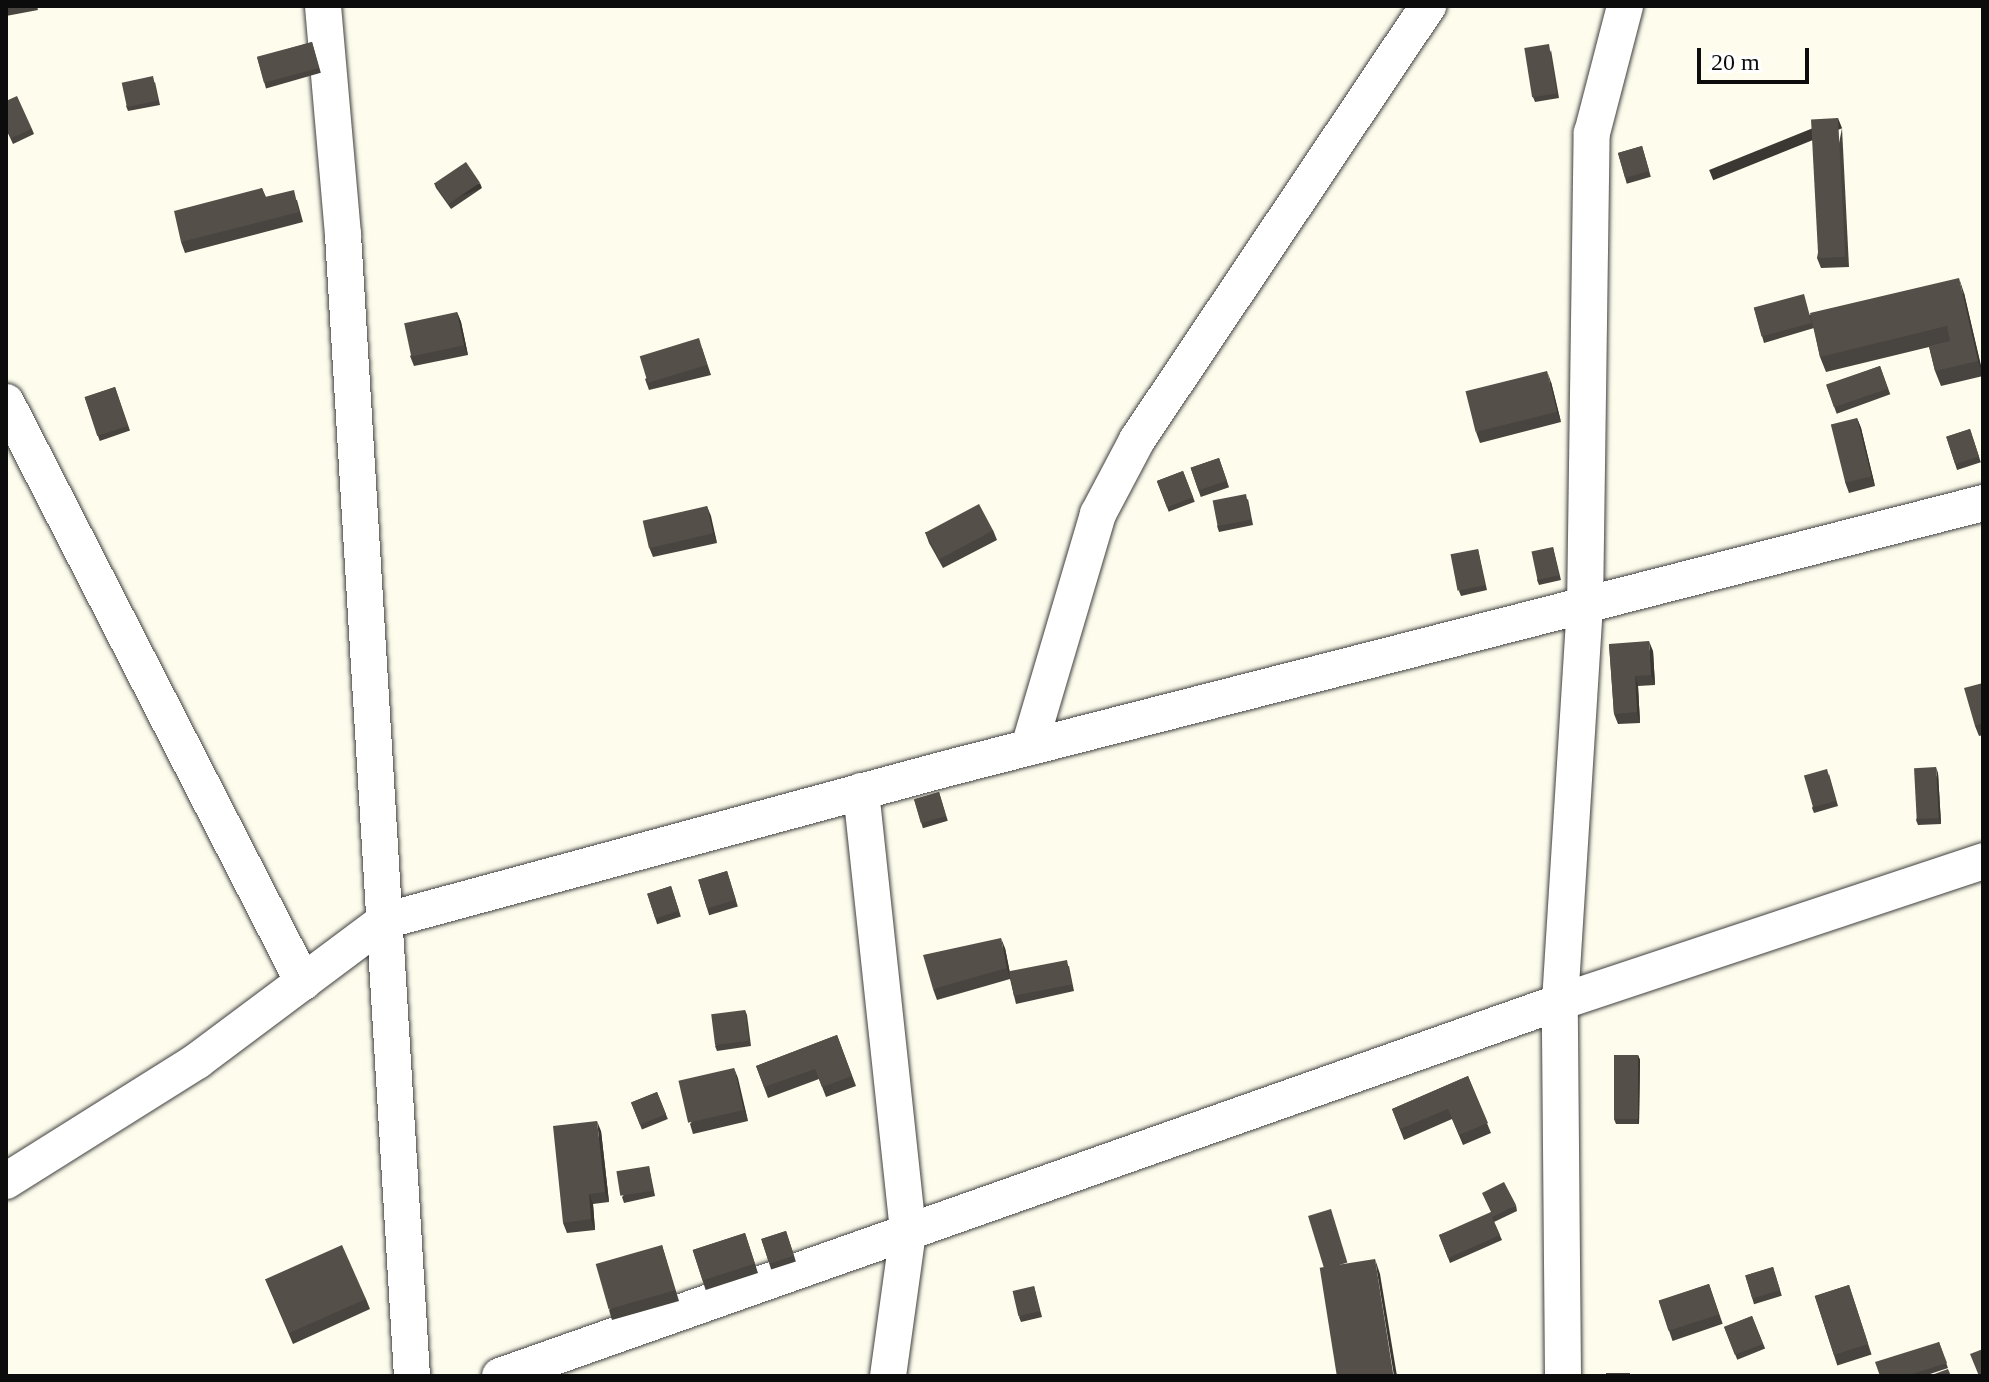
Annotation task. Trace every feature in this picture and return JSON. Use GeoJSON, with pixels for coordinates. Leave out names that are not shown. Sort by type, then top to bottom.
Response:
{"type":"FeatureCollection","features":[{"type":"Feature","properties":{"kind":"street"},"geometry":{"type":"LineString","coordinates":[[323,6],[343,235],[412,1376]]}},
{"type":"Feature","properties":{"kind":"street"},"geometry":{"type":"LineString","coordinates":[[1029,747],[1098,514],[1137,440],[1428,6]]}},
{"type":"Feature","properties":{"kind":"street"},"geometry":{"type":"LineString","coordinates":[[1563,1376],[1560,1002],[1585,609],[1592,133],[1625,6]]}},
{"type":"Feature","properties":{"kind":"street"},"geometry":{"type":"LineString","coordinates":[[6,402],[303,982]]}},
{"type":"Feature","properties":{"kind":"street"},"geometry":{"type":"LineString","coordinates":[[6,1181],[197,1061],[384,921],[1029,747],[1585,609],[1983,503]]}},
{"type":"Feature","properties":{"kind":"street"},"geometry":{"type":"LineString","coordinates":[[861,791],[908,1232],[888,1376]]}},
{"type":"Feature","properties":{"kind":"street"},"geometry":{"type":"LineString","coordinates":[[500,1376],[1560,1002],[1983,861]]}},
{"type":"Feature","properties":{"kind":"building"},"geometry":{"type":"Polygon","coordinates":[[[312,42],[319,68],[264,83],[257,57],[312,42]]]}},
{"type":"Feature","properties":{"kind":"building"},"geometry":{"type":"Polygon","coordinates":[[[1549,44],[1557,93],[1532,97],[1524,48],[1549,44]]]}},
{"type":"Feature","properties":{"kind":"building"},"geometry":{"type":"Polygon","coordinates":[[[153,76],[158,100],[127,107],[122,83],[153,76]]]}},
{"type":"Feature","properties":{"kind":"building"},"geometry":{"type":"Polygon","coordinates":[[[17,96],[32,129],[11,138],[6,128],[6,101],[17,96]]]}},
{"type":"Feature","properties":{"kind":"building"},"geometry":{"type":"Polygon","coordinates":[[[1838,118],[1845,257],[1818,258],[1811,119],[1838,118]]]}},
{"type":"Feature","properties":{"kind":"building"},"geometry":{"type":"Polygon","coordinates":[[[1642,146],[1649,171],[1625,178],[1618,153],[1642,146]]]}},
{"type":"Feature","properties":{"kind":"building"},"geometry":{"type":"Polygon","coordinates":[[[466,162],[480,183],[448,204],[434,183],[466,162]]]}},
{"type":"Feature","properties":{"kind":"building"},"geometry":{"type":"Polygon","coordinates":[[[262,188],[265,197],[294,190],[299,212],[181,242],[174,211],[262,188]]]}},
{"type":"Feature","properties":{"kind":"building"},"geometry":{"type":"Polygon","coordinates":[[[1959,278],[1978,361],[1935,371],[1929,346],[1950,341],[1947,326],[1820,357],[1810,313],[1959,278]]]}},
{"type":"Feature","properties":{"kind":"building"},"geometry":{"type":"Polygon","coordinates":[[[1804,294],[1812,323],[1762,336],[1754,307],[1804,294]]]}},
{"type":"Feature","properties":{"kind":"building"},"geometry":{"type":"Polygon","coordinates":[[[457,312],[464,345],[411,356],[404,323],[457,312]]]}},
{"type":"Feature","properties":{"kind":"building"},"geometry":{"type":"Polygon","coordinates":[[[699,338],[707,365],[648,383],[640,356],[699,338]]]}},
{"type":"Feature","properties":{"kind":"building"},"geometry":{"type":"Polygon","coordinates":[[[1880,366],[1888,389],[1834,407],[1826,385],[1880,366]]]}},
{"type":"Feature","properties":{"kind":"building"},"geometry":{"type":"Polygon","coordinates":[[[1547,371],[1557,412],[1476,432],[1465,391],[1547,371]]]}},
{"type":"Feature","properties":{"kind":"building"},"geometry":{"type":"Polygon","coordinates":[[[115,387],[128,426],[97,436],[85,397],[115,387]]]}},
{"type":"Feature","properties":{"kind":"building"},"geometry":{"type":"Polygon","coordinates":[[[1857,418],[1872,476],[1845,483],[1831,425],[1857,418]]]}},
{"type":"Feature","properties":{"kind":"building"},"geometry":{"type":"Polygon","coordinates":[[[1970,429],[1979,457],[1955,464],[1946,437],[1970,429]]]}},
{"type":"Feature","properties":{"kind":"building"},"geometry":{"type":"Polygon","coordinates":[[[1219,458],[1227,481],[1198,490],[1191,468],[1219,458]]]}},
{"type":"Feature","properties":{"kind":"building"},"geometry":{"type":"Polygon","coordinates":[[[1183,471],[1193,497],[1167,507],[1157,481],[1183,471]]]}},
{"type":"Feature","properties":{"kind":"building"},"geometry":{"type":"Polygon","coordinates":[[[1246,494],[1251,520],[1218,526],[1213,500],[1246,494]]]}},
{"type":"Feature","properties":{"kind":"building"},"geometry":{"type":"Polygon","coordinates":[[[979,504],[993,530],[939,559],[925,533],[979,504]]]}},
{"type":"Feature","properties":{"kind":"building"},"geometry":{"type":"Polygon","coordinates":[[[707,506],[713,533],[649,548],[643,521],[707,506]]]}},
{"type":"Feature","properties":{"kind":"building"},"geometry":{"type":"Polygon","coordinates":[[[1553,547],[1559,575],[1538,580],[1531,552],[1553,547]]]}},
{"type":"Feature","properties":{"kind":"building"},"geometry":{"type":"Polygon","coordinates":[[[1478,549],[1485,585],[1458,591],[1451,554],[1478,549]]]}},
{"type":"Feature","properties":{"kind":"building"},"geometry":{"type":"Polygon","coordinates":[[[1649,641],[1651,675],[1635,676],[1637,712],[1614,714],[1609,644],[1649,641]]]}},
{"type":"Feature","properties":{"kind":"building"},"geometry":{"type":"Polygon","coordinates":[[[1983,683],[1983,723],[1975,726],[1964,688],[1983,683]]]}},
{"type":"Feature","properties":{"kind":"building"},"geometry":{"type":"Polygon","coordinates":[[[1936,767],[1939,818],[1917,819],[1914,768],[1936,767]]]}},
{"type":"Feature","properties":{"kind":"building"},"geometry":{"type":"Polygon","coordinates":[[[1827,769],[1836,801],[1813,807],[1804,776],[1827,769]]]}},
{"type":"Feature","properties":{"kind":"building"},"geometry":{"type":"Polygon","coordinates":[[[939,792],[946,816],[921,823],[914,799],[939,792]]]}},
{"type":"Feature","properties":{"kind":"building"},"geometry":{"type":"Polygon","coordinates":[[[727,871],[736,900],[707,908],[698,880],[727,871]]]}},
{"type":"Feature","properties":{"kind":"building"},"geometry":{"type":"Polygon","coordinates":[[[671,886],[679,911],[655,918],[647,894],[671,886]]]}},
{"type":"Feature","properties":{"kind":"building"},"geometry":{"type":"Polygon","coordinates":[[[1001,938],[1007,968],[933,989],[923,955],[1001,938]]]}},
{"type":"Feature","properties":{"kind":"building"},"geometry":{"type":"Polygon","coordinates":[[[1067,960],[1072,985],[1014,996],[1009,971],[1067,960]]]}},
{"type":"Feature","properties":{"kind":"building"},"geometry":{"type":"Polygon","coordinates":[[[745,1010],[749,1041],[715,1045],[711,1014],[745,1010]]]}},
{"type":"Feature","properties":{"kind":"building"},"geometry":{"type":"Polygon","coordinates":[[[837,1035],[852,1076],[822,1087],[815,1069],[764,1087],[756,1066],[837,1035]]]}},
{"type":"Feature","properties":{"kind":"building"},"geometry":{"type":"Polygon","coordinates":[[[1614,1055],[1638,1055],[1638,1119],[1614,1119],[1614,1055]]]}},
{"type":"Feature","properties":{"kind":"building"},"geometry":{"type":"Polygon","coordinates":[[[734,1068],[744,1110],[688,1123],[678,1081],[734,1068]]]}},
{"type":"Feature","properties":{"kind":"building"},"geometry":{"type":"Polygon","coordinates":[[[1468,1076],[1488,1123],[1459,1135],[1448,1109],[1400,1129],[1392,1109],[1468,1076]]]}},
{"type":"Feature","properties":{"kind":"building"},"geometry":{"type":"Polygon","coordinates":[[[657,1092],[666,1114],[640,1125],[631,1102],[657,1092]]]}},
{"type":"Feature","properties":{"kind":"building"},"geometry":{"type":"Polygon","coordinates":[[[597,1121],[605,1192],[589,1194],[591,1219],[563,1223],[553,1126],[597,1121]]]}},
{"type":"Feature","properties":{"kind":"building"},"geometry":{"type":"Polygon","coordinates":[[[649,1166],[653,1191],[620,1196],[616,1171],[649,1166]]]}},
{"type":"Feature","properties":{"kind":"building"},"geometry":{"type":"Polygon","coordinates":[[[1504,1182],[1516,1205],[1492,1217],[1500,1235],[1448,1258],[1439,1235],[1491,1212],[1482,1193],[1504,1182]]]}},
{"type":"Feature","properties":{"kind":"building"},"geometry":{"type":"Polygon","coordinates":[[[1331,1209],[1347,1263],[1324,1270],[1308,1216],[1331,1209]]]}},
{"type":"Feature","properties":{"kind":"building"},"geometry":{"type":"Polygon","coordinates":[[[786,1231],[794,1256],[769,1264],[761,1239],[786,1231]]]}},
{"type":"Feature","properties":{"kind":"building"},"geometry":{"type":"Polygon","coordinates":[[[745,1233],[755,1263],[703,1280],[693,1250],[745,1233]]]}},
{"type":"Feature","properties":{"kind":"building"},"geometry":{"type":"Polygon","coordinates":[[[342,1245],[366,1299],[289,1333],[265,1279],[342,1245]]]}},
{"type":"Feature","properties":{"kind":"building"},"geometry":{"type":"Polygon","coordinates":[[[662,1245],[675,1290],[609,1309],[596,1264],[662,1245]]]}},
{"type":"Feature","properties":{"kind":"building"},"geometry":{"type":"Polygon","coordinates":[[[1375,1259],[1394,1376],[1337,1376],[1320,1268],[1375,1259]]]}},
{"type":"Feature","properties":{"kind":"building"},"geometry":{"type":"Polygon","coordinates":[[[1773,1267],[1780,1290],[1752,1298],[1745,1275],[1773,1267]]]}},
{"type":"Feature","properties":{"kind":"building"},"geometry":{"type":"Polygon","coordinates":[[[1709,1284],[1719,1314],[1668,1331],[1659,1300],[1709,1284]]]}},
{"type":"Feature","properties":{"kind":"building"},"geometry":{"type":"Polygon","coordinates":[[[1849,1285],[1868,1344],[1834,1355],[1815,1296],[1849,1285]]]}},
{"type":"Feature","properties":{"kind":"building"},"geometry":{"type":"Polygon","coordinates":[[[1034,1286],[1040,1311],[1018,1316],[1013,1291],[1034,1286]]]}},
{"type":"Feature","properties":{"kind":"building"},"geometry":{"type":"Polygon","coordinates":[[[1752,1316],[1763,1344],[1735,1355],[1724,1327],[1752,1316]]]}},
{"type":"Feature","properties":{"kind":"building"},"geometry":{"type":"Polygon","coordinates":[[[1939,1342],[1947,1363],[1906,1376],[1880,1376],[1875,1362],[1939,1342]]]}},
{"type":"Feature","properties":{"kind":"building"},"geometry":{"type":"Polygon","coordinates":[[[1983,1349],[1983,1376],[1979,1376],[1970,1354],[1983,1349]]]}},
{"type":"Feature","properties":{"kind":"building"},"geometry":{"type":"Polygon","coordinates":[[[1948,1369],[1951,1376],[1929,1376],[1948,1369]]]}},
{"type":"Feature","properties":{"kind":"building"},"geometry":{"type":"Polygon","coordinates":[[[1606,1373],[1630,1373],[1630,1376],[1606,1376],[1606,1373]]]}}]}
